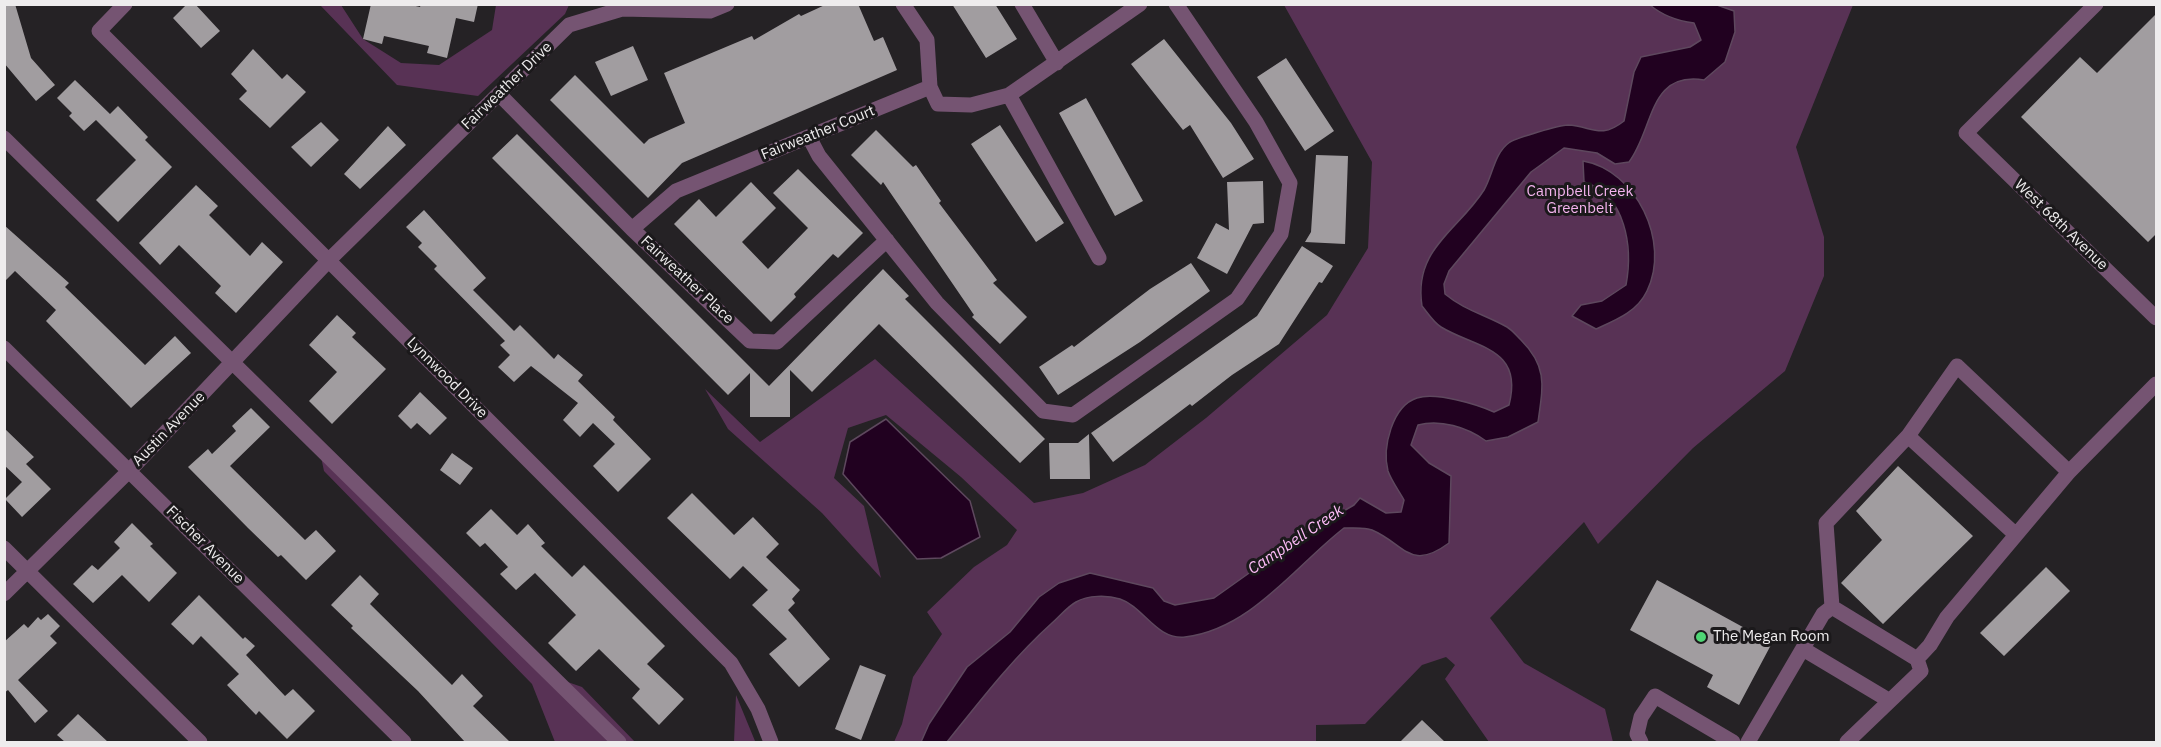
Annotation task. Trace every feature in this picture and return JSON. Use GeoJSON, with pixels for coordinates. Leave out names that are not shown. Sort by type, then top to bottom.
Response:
{"type":"FeatureCollection","features":[{"type":"Feature","properties":{"kind":"street","name":"Lynnwood Drive"},"geometry":{"type":"LineString","coordinates":[[125,4],[99,31],[731,663],[758,709],[771,742]]}},
{"type":"Feature","properties":{"kind":"street","name":"Fairweather Drive"},"geometry":{"type":"LineString","coordinates":[[329,260],[569,25],[622,9],[710,11],[727,4]]}},
{"type":"Feature","properties":{"kind":"street"},"geometry":{"type":"LineString","coordinates":[[903,4],[927,40],[930,87],[938,104],[971,105],[1009,95],[1140,4]]}},
{"type":"Feature","properties":{"kind":"street"},"geometry":{"type":"LineString","coordinates":[[1022,4],[1057,63]]}},
{"type":"Feature","properties":{"kind":"street"},"geometry":{"type":"LineString","coordinates":[[809,136],[819,156],[937,303],[1043,411],[1073,415],[1237,299],[1281,234],[1290,183],[1256,122],[1176,4]]}},
{"type":"Feature","properties":{"kind":"street","name":"West 68th Avenue"},"geometry":{"type":"LineString","coordinates":[[2096,4],[1966,133],[2157,318]]}},
{"type":"Feature","properties":{"kind":"street","name":"Fairweather Court"},"geometry":{"type":"LineString","coordinates":[[632,229],[676,191],[930,87]]}},
{"type":"Feature","properties":{"kind":"street","name":"Fairweather Place"},"geometry":{"type":"LineString","coordinates":[[499,94],[632,229],[750,340],[777,342],[887,240]]}},
{"type":"Feature","properties":{"kind":"street"},"geometry":{"type":"LineString","coordinates":[[1009,95],[1099,258]]}},
{"type":"Feature","properties":{"kind":"street"},"geometry":{"type":"LineString","coordinates":[[4,138],[619,742]]}},
{"type":"Feature","properties":{"kind":"street","name":"Austin Avenue"},"geometry":{"type":"LineString","coordinates":[[4,594],[130,470],[329,260]]}},
{"type":"Feature","properties":{"kind":"street","name":"Fischer Avenue"},"geometry":{"type":"LineString","coordinates":[[4,348],[404,742]]}},
{"type":"Feature","properties":{"kind":"street"},"geometry":{"type":"LineString","coordinates":[[1832,607],[1826,523],[1908,436],[1957,366],[2069,472]]}},
{"type":"Feature","properties":{"kind":"street"},"geometry":{"type":"LineString","coordinates":[[1917,658],[1930,645],[1947,617],[2069,472],[2157,384]]}},
{"type":"Feature","properties":{"kind":"street"},"geometry":{"type":"LineString","coordinates":[[1908,436],[2015,534]]}},
{"type":"Feature","properties":{"kind":"street"},"geometry":{"type":"LineString","coordinates":[[4,548],[200,742]]}},
{"type":"Feature","properties":{"kind":"street"},"geometry":{"type":"LineString","coordinates":[[1748,742],[1823,615],[1832,607]]}},
{"type":"Feature","properties":{"kind":"street"},"geometry":{"type":"LineString","coordinates":[[1832,607],[1917,658],[1921,671],[1847,742]]}},
{"type":"Feature","properties":{"kind":"street"},"geometry":{"type":"LineString","coordinates":[[1803,649],[1890,701]]}},
{"type":"Feature","properties":{"kind":"street"},"geometry":{"type":"LineString","coordinates":[[1641,742],[1637,734],[1641,717],[1655,696],[1733,742]]}},
{"type":"Feature","properties":{"kind":"green space"},"geometry":{"type":"Polygon","coordinates":[[[320,5],[341,5],[363,39],[401,63],[439,65],[492,30],[496,5],[569,5],[565,14],[478,96],[397,85],[320,5]]]}},
{"type":"Feature","properties":{"kind":"green space","name":"Campbell Creek Greenbelt"},"geometry":{"type":"Polygon","coordinates":[[[1284,5],[1853,5],[1796,147],[1824,237],[1824,276],[1785,371],[1693,448],[1598,544],[1584,522],[1490,618],[1524,663],[1605,709],[1613,742],[1489,742],[1445,679],[1455,665],[1446,657],[1422,665],[1365,724],[1316,725],[1316,742],[894,742],[902,724],[913,677],[942,634],[927,612],[974,567],[1007,545],[1017,530],[961,477],[886,415],[848,428],[834,478],[864,506],[881,578],[822,513],[728,429],[705,389],[760,442],[875,359],[1034,503],[1083,493],[1145,465],[1206,418],[1327,315],[1368,248],[1372,162],[1284,5]]]}},
{"type":"Feature","properties":{"kind":"green space"},"geometry":{"type":"Polygon","coordinates":[[[321,457],[542,673],[582,687],[635,742],[555,742],[532,684],[324,471],[321,457]]]}},
{"type":"Feature","properties":{"kind":"green space"},"geometry":{"type":"Polygon","coordinates":[[[736,695],[755,741],[755,742],[734,742],[736,695]]]}},
{"type":"Feature","properties":{"kind":"water","name":"Campbell Creek"},"geometry":{"type":"Polygon","coordinates":[[[1650,5],[1717,5],[1734,11],[1735,32],[1725,62],[1704,80],[1686,80],[1672,84],[1662,93],[1629,162],[1615,164],[1597,153],[1564,148],[1531,172],[1449,271],[1444,284],[1445,294],[1452,300],[1512,331],[1536,359],[1542,378],[1538,422],[1508,437],[1486,441],[1453,426],[1435,423],[1418,425],[1411,445],[1429,463],[1451,476],[1449,543],[1425,555],[1416,555],[1408,553],[1372,530],[1344,528],[1271,594],[1251,609],[1209,632],[1185,637],[1175,637],[1166,633],[1120,599],[1098,596],[1086,598],[1066,609],[1023,651],[947,742],[921,742],[929,724],[967,667],[1010,632],[1039,597],[1059,583],[1090,573],[1153,588],[1164,601],[1175,605],[1214,598],[1304,534],[1354,505],[1360,498],[1386,513],[1401,512],[1404,500],[1388,471],[1386,451],[1395,419],[1408,402],[1425,397],[1445,398],[1467,402],[1494,412],[1509,405],[1512,386],[1509,371],[1503,360],[1493,352],[1441,327],[1422,306],[1421,286],[1424,270],[1440,242],[1484,190],[1500,152],[1510,142],[1568,125],[1602,131],[1616,127],[1624,121],[1634,72],[1641,57],[1690,47],[1701,40],[1694,23],[1671,17],[1650,5]]]}},
{"type":"Feature","properties":{"kind":"water"},"geometry":{"type":"Polygon","coordinates":[[[1583,161],[1602,167],[1619,178],[1633,193],[1644,211],[1655,251],[1653,272],[1647,291],[1638,305],[1596,329],[1572,316],[1581,305],[1602,301],[1626,285],[1627,239],[1618,210],[1609,198],[1584,182],[1583,161]]]}},
{"type":"Feature","properties":{"kind":"water"},"geometry":{"type":"Polygon","coordinates":[[[886,419],[970,501],[980,537],[941,558],[917,559],[843,474],[850,442],[886,419]]]}},
{"type":"Feature","properties":{"kind":"building"},"geometry":{"type":"Polygon","coordinates":[[[4,4],[15,4],[31,58],[55,85],[36,101],[4,63],[4,4]]]}},
{"type":"Feature","properties":{"kind":"building"},"geometry":{"type":"Polygon","coordinates":[[[187,4],[195,4],[220,31],[201,48],[173,18],[187,4]]]}},
{"type":"Feature","properties":{"kind":"building"},"geometry":{"type":"Polygon","coordinates":[[[371,4],[407,4],[420,7],[421,4],[478,4],[474,22],[456,18],[447,58],[427,53],[429,46],[384,36],[382,44],[363,39],[371,4]]]}},
{"type":"Feature","properties":{"kind":"building"},"geometry":{"type":"Polygon","coordinates":[[[827,4],[858,4],[874,41],[883,37],[897,70],[682,163],[648,198],[550,100],[575,75],[644,144],[649,139],[685,123],[664,73],[752,36],[754,40],[799,14],[801,16],[827,4]]]}},
{"type":"Feature","properties":{"kind":"building"},"geometry":{"type":"Polygon","coordinates":[[[952,4],[995,4],[1017,39],[986,58],[952,4]]]}},
{"type":"Feature","properties":{"kind":"building"},"geometry":{"type":"Polygon","coordinates":[[[2157,13],[2157,233],[2148,242],[2021,117],[2080,57],[2097,73],[2157,13]]]}},
{"type":"Feature","properties":{"kind":"building"},"geometry":{"type":"Polygon","coordinates":[[[1164,39],[1231,123],[1254,159],[1223,178],[1190,125],[1183,130],[1131,64],[1164,39]]]}},
{"type":"Feature","properties":{"kind":"building"},"geometry":{"type":"Polygon","coordinates":[[[633,46],[648,80],[611,96],[595,62],[633,46]]]}},
{"type":"Feature","properties":{"kind":"building"},"geometry":{"type":"Polygon","coordinates":[[[253,49],[282,79],[287,74],[306,92],[270,128],[239,99],[247,91],[231,74],[253,49]]]}},
{"type":"Feature","properties":{"kind":"building"},"geometry":{"type":"Polygon","coordinates":[[[1286,58],[1334,131],[1305,151],[1257,77],[1286,58]]]}},
{"type":"Feature","properties":{"kind":"building"},"geometry":{"type":"Polygon","coordinates":[[[75,80],[110,114],[118,106],[148,137],[145,140],[172,167],[118,222],[96,200],[136,160],[96,120],[84,131],[69,116],[72,113],[57,98],[75,80]]]}},
{"type":"Feature","properties":{"kind":"building"},"geometry":{"type":"Polygon","coordinates":[[[1086,98],[1143,201],[1115,216],[1059,113],[1086,98]]]}},
{"type":"Feature","properties":{"kind":"building"},"geometry":{"type":"Polygon","coordinates":[[[321,122],[339,140],[311,167],[291,147],[321,122]]]}},
{"type":"Feature","properties":{"kind":"building"},"geometry":{"type":"Polygon","coordinates":[[[1000,125],[1064,223],[1036,242],[971,144],[1000,125]]]}},
{"type":"Feature","properties":{"kind":"building"},"geometry":{"type":"Polygon","coordinates":[[[388,126],[406,145],[360,189],[344,174],[388,126]]]}},
{"type":"Feature","properties":{"kind":"building"},"geometry":{"type":"Polygon","coordinates":[[[876,130],[913,167],[916,165],[941,201],[939,203],[997,280],[993,283],[1027,317],[1000,344],[972,317],[974,315],[883,182],[881,185],[851,155],[876,130]]]}},
{"type":"Feature","properties":{"kind":"building"},"geometry":{"type":"Polygon","coordinates":[[[517,134],[769,386],[883,269],[909,296],[905,299],[1045,439],[1020,463],[879,324],[812,392],[790,370],[790,417],[750,417],[750,373],[728,395],[492,158],[517,134]]]}},
{"type":"Feature","properties":{"kind":"building"},"geometry":{"type":"Polygon","coordinates":[[[1316,155],[1348,156],[1345,244],[1305,242],[1311,232],[1316,155]]]}},
{"type":"Feature","properties":{"kind":"building"},"geometry":{"type":"Polygon","coordinates":[[[798,169],[863,233],[838,258],[833,254],[794,294],[796,297],[771,322],[674,224],[699,199],[716,217],[751,182],[776,208],[742,242],[768,269],[808,228],[773,193],[798,169]]]}},
{"type":"Feature","properties":{"kind":"building"},"geometry":{"type":"Polygon","coordinates":[[[1263,181],[1264,223],[1253,224],[1227,274],[1197,258],[1216,223],[1229,230],[1227,182],[1263,181]]]}},
{"type":"Feature","properties":{"kind":"building"},"geometry":{"type":"Polygon","coordinates":[[[196,185],[218,206],[209,215],[250,256],[262,242],[283,262],[236,313],[215,293],[221,286],[179,245],[160,265],[139,243],[196,185]]]}},
{"type":"Feature","properties":{"kind":"building"},"geometry":{"type":"Polygon","coordinates":[[[424,210],[486,278],[473,290],[514,331],[520,325],[554,359],[558,354],[583,375],[578,381],[615,417],[613,420],[651,459],[618,492],[593,466],[615,444],[593,423],[580,437],[563,420],[578,403],[531,366],[514,382],[498,367],[510,355],[500,345],[505,341],[434,269],[437,266],[418,247],[422,243],[406,227],[424,210]]]}},
{"type":"Feature","properties":{"kind":"building"},"geometry":{"type":"Polygon","coordinates":[[[4,225],[69,283],[65,287],[145,365],[175,336],[191,353],[131,408],[46,321],[56,310],[15,271],[4,282],[4,225]]]}},
{"type":"Feature","properties":{"kind":"building"},"geometry":{"type":"Polygon","coordinates":[[[1302,246],[1333,266],[1322,283],[1319,282],[1279,344],[1232,375],[1192,406],[1190,404],[1113,462],[1091,433],[1257,316],[1302,246]]]}},
{"type":"Feature","properties":{"kind":"building"},"geometry":{"type":"Polygon","coordinates":[[[1191,263],[1210,291],[1140,342],[1058,395],[1039,367],[1072,345],[1074,347],[1150,289],[1191,263]]]}},
{"type":"Feature","properties":{"kind":"building"},"geometry":{"type":"Polygon","coordinates":[[[337,315],[356,333],[352,337],[386,369],[332,424],[309,401],[337,372],[309,345],[337,315]]]}},
{"type":"Feature","properties":{"kind":"building"},"geometry":{"type":"Polygon","coordinates":[[[420,392],[447,418],[430,435],[417,423],[411,429],[398,416],[420,392]]]}},
{"type":"Feature","properties":{"kind":"building"},"geometry":{"type":"Polygon","coordinates":[[[251,408],[270,427],[230,466],[305,540],[316,530],[336,551],[306,580],[281,555],[278,557],[188,467],[208,449],[212,454],[236,431],[232,426],[251,408]]]}},
{"type":"Feature","properties":{"kind":"building"},"geometry":{"type":"Polygon","coordinates":[[[4,428],[34,457],[26,464],[51,489],[22,517],[5,499],[22,482],[4,465],[4,428]]]}},
{"type":"Feature","properties":{"kind":"building"},"geometry":{"type":"Polygon","coordinates":[[[1089,434],[1090,479],[1050,479],[1049,443],[1078,443],[1089,434]]]}},
{"type":"Feature","properties":{"kind":"building"},"geometry":{"type":"Polygon","coordinates":[[[452,453],[473,468],[460,485],[440,470],[452,453]]]}},
{"type":"Feature","properties":{"kind":"building"},"geometry":{"type":"Polygon","coordinates":[[[1898,466],[1973,536],[1883,624],[1841,583],[1882,540],[1856,511],[1898,466]]]}},
{"type":"Feature","properties":{"kind":"building"},"geometry":{"type":"Polygon","coordinates":[[[692,493],[734,535],[753,517],[779,544],[766,557],[800,590],[792,599],[795,603],[788,610],[830,659],[799,687],[769,654],[787,639],[752,605],[768,590],[743,566],[730,579],[667,518],[692,493]]]}},
{"type":"Feature","properties":{"kind":"building"},"geometry":{"type":"Polygon","coordinates":[[[491,509],[517,535],[528,524],[545,543],[541,546],[572,577],[584,565],[665,646],[647,664],[684,699],[659,725],[632,698],[640,689],[599,649],[576,671],[548,643],[576,615],[535,573],[516,590],[500,574],[508,567],[485,543],[480,547],[466,533],[491,509]]]}},
{"type":"Feature","properties":{"kind":"building"},"geometry":{"type":"Polygon","coordinates":[[[132,523],[153,544],[150,546],[177,573],[149,602],[122,575],[93,603],[73,584],[92,565],[98,570],[120,548],[114,542],[132,523]]]}},
{"type":"Feature","properties":{"kind":"building"},"geometry":{"type":"Polygon","coordinates":[[[2046,567],[2070,591],[2004,656],[1980,633],[2046,567]]]}},
{"type":"Feature","properties":{"kind":"building"},"geometry":{"type":"Polygon","coordinates":[[[360,575],[379,594],[370,604],[452,685],[462,674],[483,696],[473,706],[510,742],[465,742],[418,691],[351,628],[353,626],[331,605],[360,575]]]}},
{"type":"Feature","properties":{"kind":"building","name":"The Megan Room"},"geometry":{"type":"Polygon","coordinates":[[[1657,580],[1772,643],[1739,705],[1707,687],[1713,675],[1630,630],[1657,580]]]}},
{"type":"Feature","properties":{"kind":"building"},"geometry":{"type":"Polygon","coordinates":[[[199,595],[243,639],[245,637],[255,646],[246,655],[285,696],[293,689],[315,711],[287,739],[259,711],[256,715],[227,685],[239,674],[201,636],[193,645],[171,624],[199,595]]]}},
{"type":"Feature","properties":{"kind":"building"},"geometry":{"type":"Polygon","coordinates":[[[48,614],[60,626],[50,636],[57,643],[18,680],[48,711],[35,723],[8,690],[4,693],[4,642],[24,624],[28,628],[38,617],[41,620],[48,614]]]}},
{"type":"Feature","properties":{"kind":"building"},"geometry":{"type":"Polygon","coordinates":[[[860,665],[886,675],[861,740],[835,729],[860,665]]]}},
{"type":"Feature","properties":{"kind":"building"},"geometry":{"type":"Polygon","coordinates":[[[78,714],[108,742],[65,742],[57,735],[78,714]]]}},
{"type":"Feature","properties":{"kind":"building"},"geometry":{"type":"Polygon","coordinates":[[[1422,720],[1445,742],[1400,742],[1422,720]]]}},
{"type":"Feature","properties":{"kind":"place","name":"The Megan Room"},"geometry":{"type":"Point","coordinates":[1701,637]}}]}
